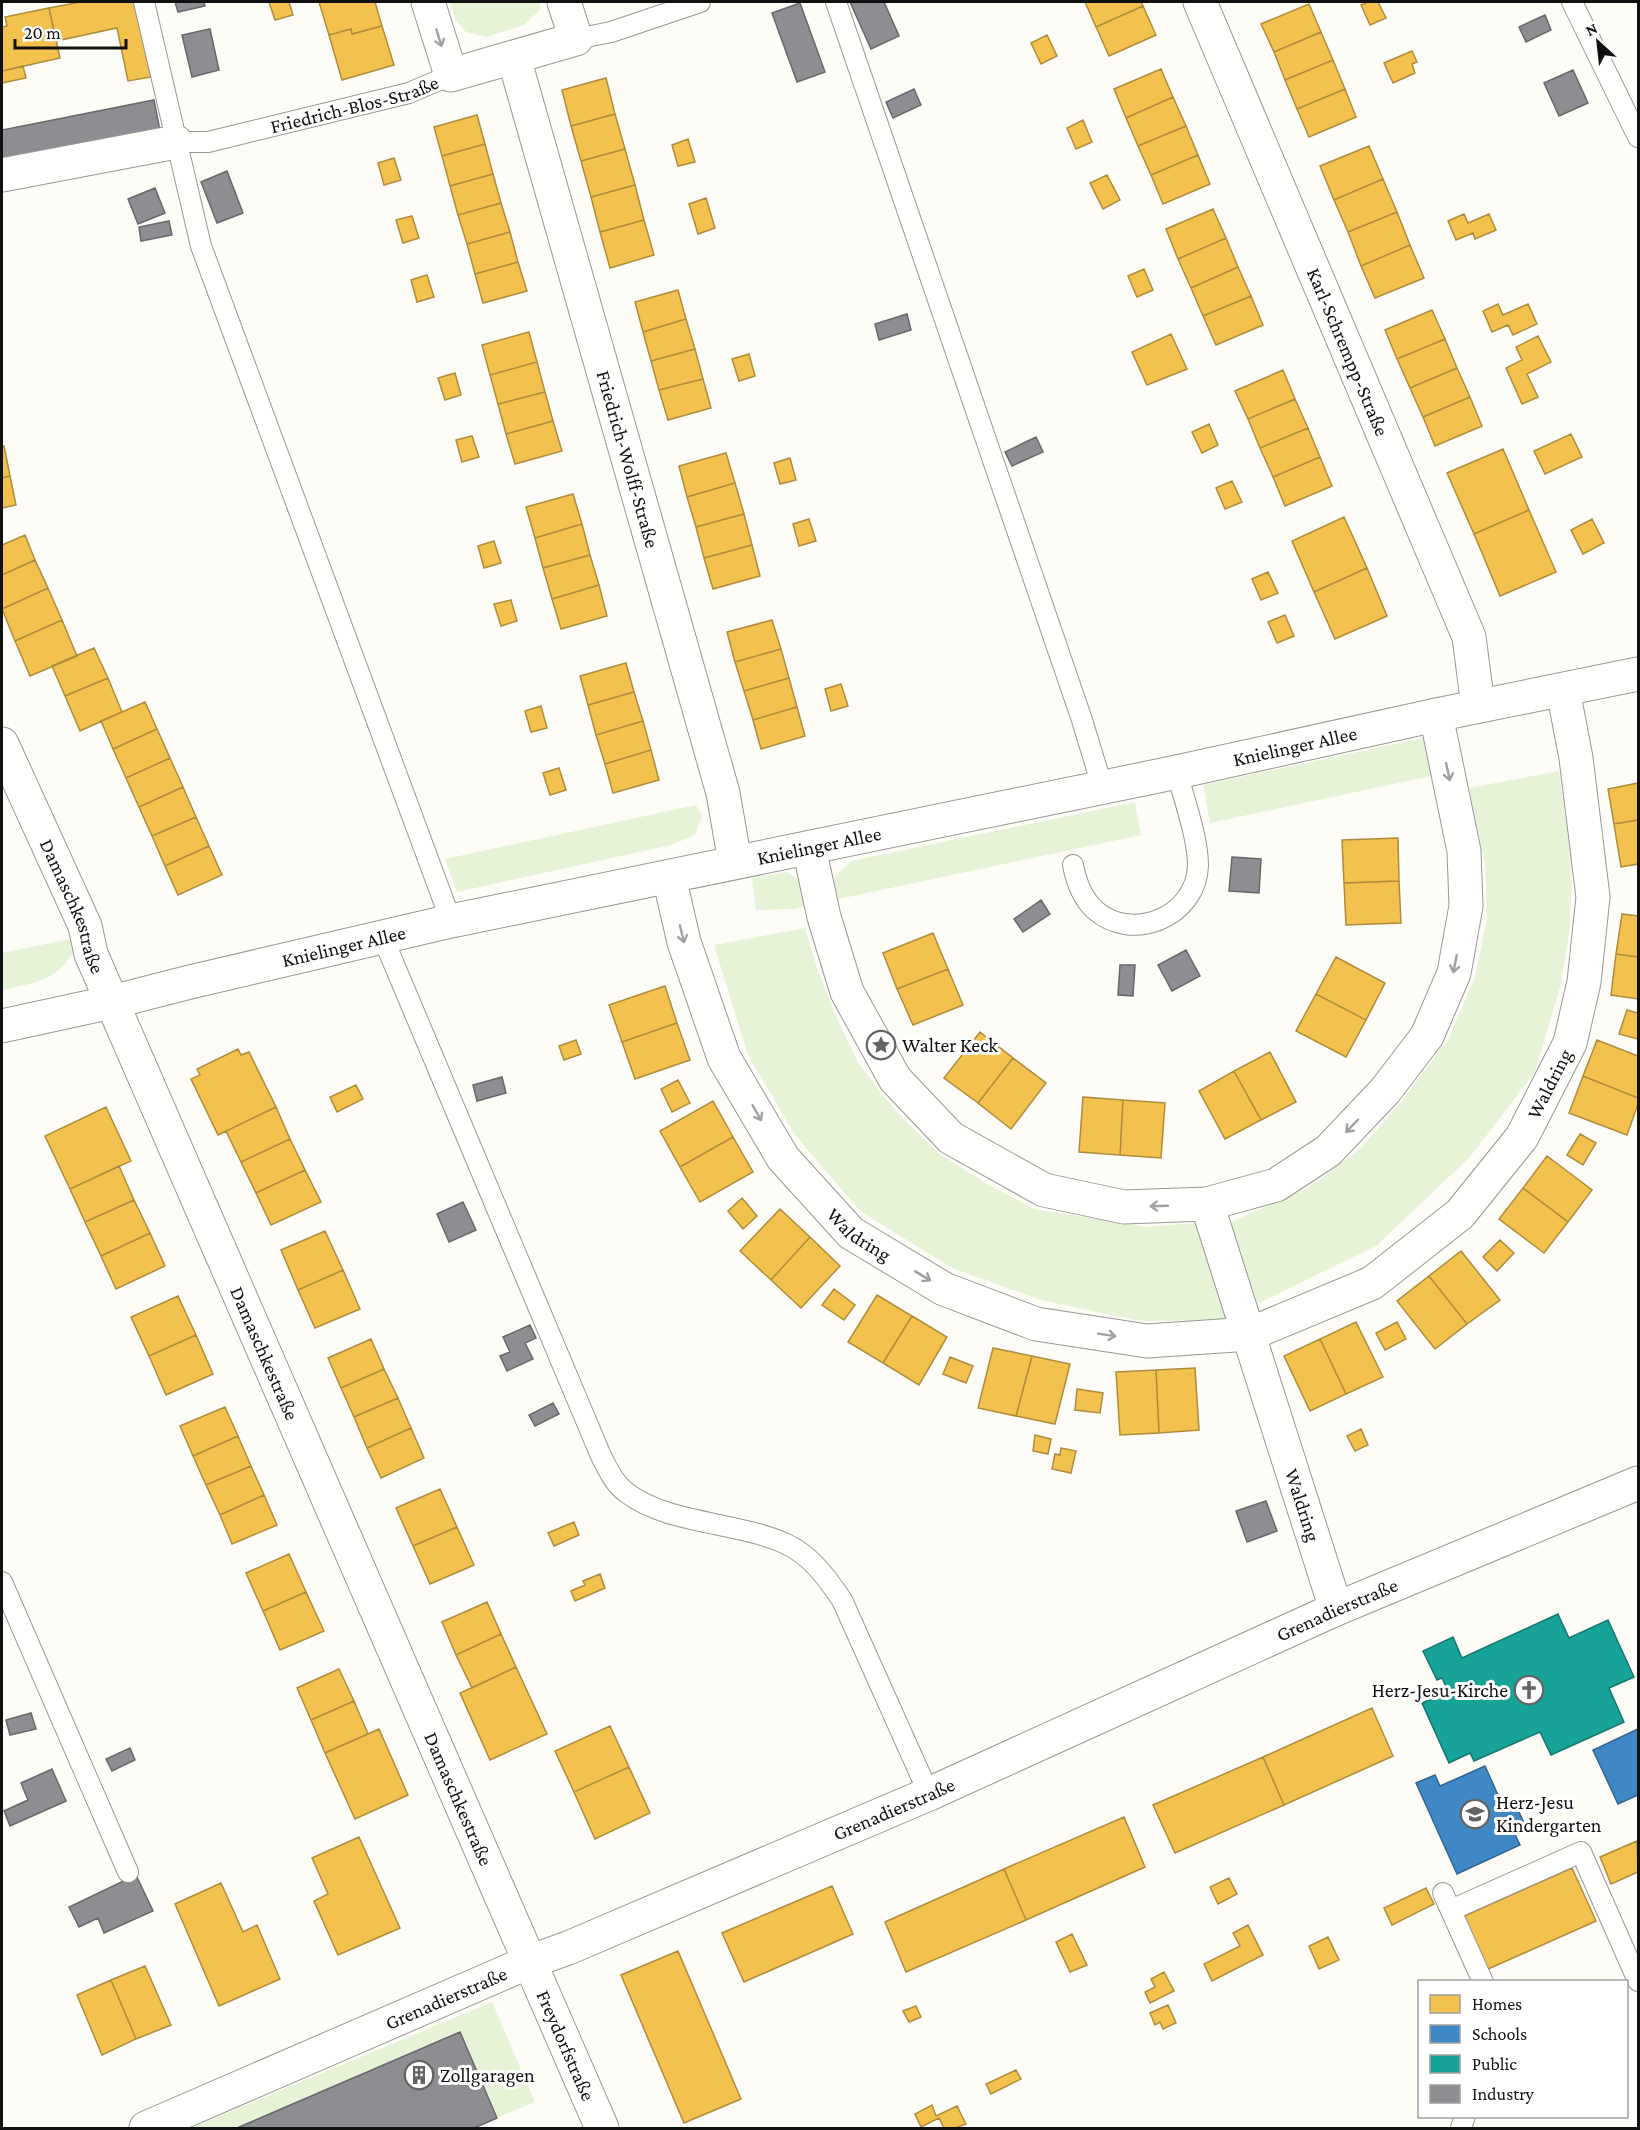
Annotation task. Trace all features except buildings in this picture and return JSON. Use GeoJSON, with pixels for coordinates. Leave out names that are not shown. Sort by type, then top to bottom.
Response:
{"type":"FeatureCollection","features":[{"type":"Feature","properties":{"kind":"street"},"geometry":{"type":"LineString","coordinates":[[428,2],[451,75]]}},
{"type":"Feature","properties":{"kind":"street"},"geometry":{"type":"LineString","coordinates":[[564,2],[576,39]]}},
{"type":"Feature","properties":{"kind":"street","name":"Karl-Schrempp-Straße"},"geometry":{"type":"LineString","coordinates":[[1200,2],[1469,637],[1478,706]]}},
{"type":"Feature","properties":{"kind":"street","name":"Friedrich-Blos-Straße"},"geometry":{"type":"LineString","coordinates":[[451,75],[576,39]]}},
{"type":"Feature","properties":{"kind":"street","name":"Friedrich-Wolff-Straße"},"geometry":{"type":"LineString","coordinates":[[514,58],[723,793],[735,861]]}},
{"type":"Feature","properties":{"kind":"street","name":"Friedrich-Blos-Straße"},"geometry":{"type":"LineString","coordinates":[[2,175],[176,142]]}},
{"type":"Feature","properties":{"kind":"street","name":"Knielinger Allee"},"geometry":{"type":"LineString","coordinates":[[2,1026],[450,921],[1177,772],[1478,706],[1638,674]]}},
{"type":"Feature","properties":{"kind":"street","name":"Waldring"},"geometry":{"type":"LineString","coordinates":[[669,877],[684,942],[724,1058],[783,1158],[851,1233],[944,1289],[1036,1324],[1147,1341],[1250,1334],[1372,1283],[1460,1214],[1522,1137],[1570,1043],[1584,982],[1593,897],[1576,758],[1563,690]]}},
{"type":"Feature","properties":{"kind":"street"},"geometry":{"type":"LineString","coordinates":[[809,848],[824,917],[847,992],[895,1079],[951,1138],[1044,1190],[1124,1207],[1208,1204],[1276,1185],[1328,1151],[1385,1091],[1427,1036],[1454,973],[1466,906],[1464,851],[1436,715]]}},
{"type":"Feature","properties":{"kind":"street","name":"Damaschkestraße"},"geometry":{"type":"LineString","coordinates":[[2,744],[85,926],[91,954],[530,1962]]}},
{"type":"Feature","properties":{"kind":"street","name":"Waldring"},"geometry":{"type":"LineString","coordinates":[[1208,1204],[1336,1609]]}},
{"type":"Feature","properties":{"kind":"street","name":"Grenadierstraße"},"geometry":{"type":"LineString","coordinates":[[146,2128],[530,1962],[568,1948],[929,1794],[1336,1609],[1638,1483]]}},
{"type":"Feature","properties":{"kind":"street","name":"Freydorfstraße"},"geometry":{"type":"LineString","coordinates":[[530,1962],[602,2128]]}},
{"type":"Feature","properties":{"kind":"lane"},"geometry":{"type":"LineString","coordinates":[[144,2],[201,246],[450,921]]}},
{"type":"Feature","properties":{"kind":"lane","name":"Friedrich-Blos-Straße"},"geometry":{"type":"LineString","coordinates":[[576,39],[611,32],[700,2]]}},
{"type":"Feature","properties":{"kind":"lane"},"geometry":{"type":"LineString","coordinates":[[836,2],[1082,720],[1102,786]]}},
{"type":"Feature","properties":{"kind":"lane"},"geometry":{"type":"LineString","coordinates":[[1572,2],[1638,137]]}},
{"type":"Feature","properties":{"kind":"lane","name":"Friedrich-Blos-Straße"},"geometry":{"type":"LineString","coordinates":[[176,142],[208,142],[409,93],[451,75]]}},
{"type":"Feature","properties":{"kind":"lane"},"geometry":{"type":"LineString","coordinates":[[1073,865],[1082,894],[1095,910],[1111,920],[1130,925],[1149,924],[1167,917],[1182,905],[1193,887],[1198,867],[1194,839],[1177,772]]}},
{"type":"Feature","properties":{"kind":"lane"},"geometry":{"type":"LineString","coordinates":[[383,938],[596,1445],[613,1478],[626,1493],[645,1504],[668,1512],[756,1533],[785,1543],[807,1557],[828,1579],[842,1600],[929,1794]]}},
{"type":"Feature","properties":{"kind":"lane"},"geometry":{"type":"LineString","coordinates":[[2,1582],[128,1872]]}},
{"type":"Feature","properties":{"kind":"lane"},"geometry":{"type":"LineString","coordinates":[[1483,1980],[1447,1901],[1581,1852],[1638,1981]]}},
{"type":"Feature","properties":{"kind":"green space"},"geometry":{"type":"Polygon","coordinates":[[[450,2],[540,2],[540,10],[524,25],[486,37],[466,32],[455,19],[450,2]]]}},
{"type":"Feature","properties":{"kind":"green space"},"geometry":{"type":"Polygon","coordinates":[[[1428,737],[1436,775],[1210,823],[1203,785],[1428,737]]]}},
{"type":"Feature","properties":{"kind":"green space"},"geometry":{"type":"Polygon","coordinates":[[[1559,771],[1572,866],[1570,929],[1561,984],[1535,1072],[1470,1157],[1376,1246],[1257,1304],[1222,1226],[1308,1188],[1360,1149],[1399,1105],[1449,1038],[1475,977],[1487,918],[1485,864],[1469,788],[1559,771]]]}},
{"type":"Feature","properties":{"kind":"green space"},"geometry":{"type":"Polygon","coordinates":[[[1135,802],[1141,835],[834,900],[831,886],[836,876],[851,861],[1135,802]]]}},
{"type":"Feature","properties":{"kind":"green space"},"geometry":{"type":"Polygon","coordinates":[[[696,805],[702,816],[695,835],[671,845],[457,892],[445,859],[696,805]]]}},
{"type":"Feature","properties":{"kind":"green space"},"geometry":{"type":"Polygon","coordinates":[[[787,872],[806,885],[814,904],[794,909],[756,910],[752,878],[787,872]]]}},
{"type":"Feature","properties":{"kind":"green space"},"geometry":{"type":"Polygon","coordinates":[[[805,928],[817,968],[858,1063],[894,1109],[938,1153],[984,1182],[1034,1209],[1146,1227],[1196,1223],[1230,1320],[1140,1321],[1041,1300],[952,1268],[860,1211],[795,1135],[748,1055],[714,945],[805,928]]]}},
{"type":"Feature","properties":{"kind":"green space"},"geometry":{"type":"Polygon","coordinates":[[[75,938],[77,945],[63,966],[55,973],[37,982],[2,990],[2,953],[75,938]]]}},
{"type":"Feature","properties":{"kind":"green space"},"geometry":{"type":"Polygon","coordinates":[[[492,2002],[535,2102],[497,2118],[460,2032],[239,2128],[191,2128],[492,2002]]]}},
{"type":"Feature","properties":{"kind":"place","name":"Walter Keck"},"geometry":{"type":"Point","coordinates":[881,1045]}},
{"type":"Feature","properties":{"kind":"place","name":"Herz-Jesu-Kirche"},"geometry":{"type":"Point","coordinates":[1529,1690]}},
{"type":"Feature","properties":{"kind":"place","name":"Herz-Jesu Kindergarten"},"geometry":{"type":"Point","coordinates":[1475,1814]}},
{"type":"Feature","properties":{"kind":"place","name":"Zollgaragen"},"geometry":{"type":"Point","coordinates":[419,2075]}}]}
